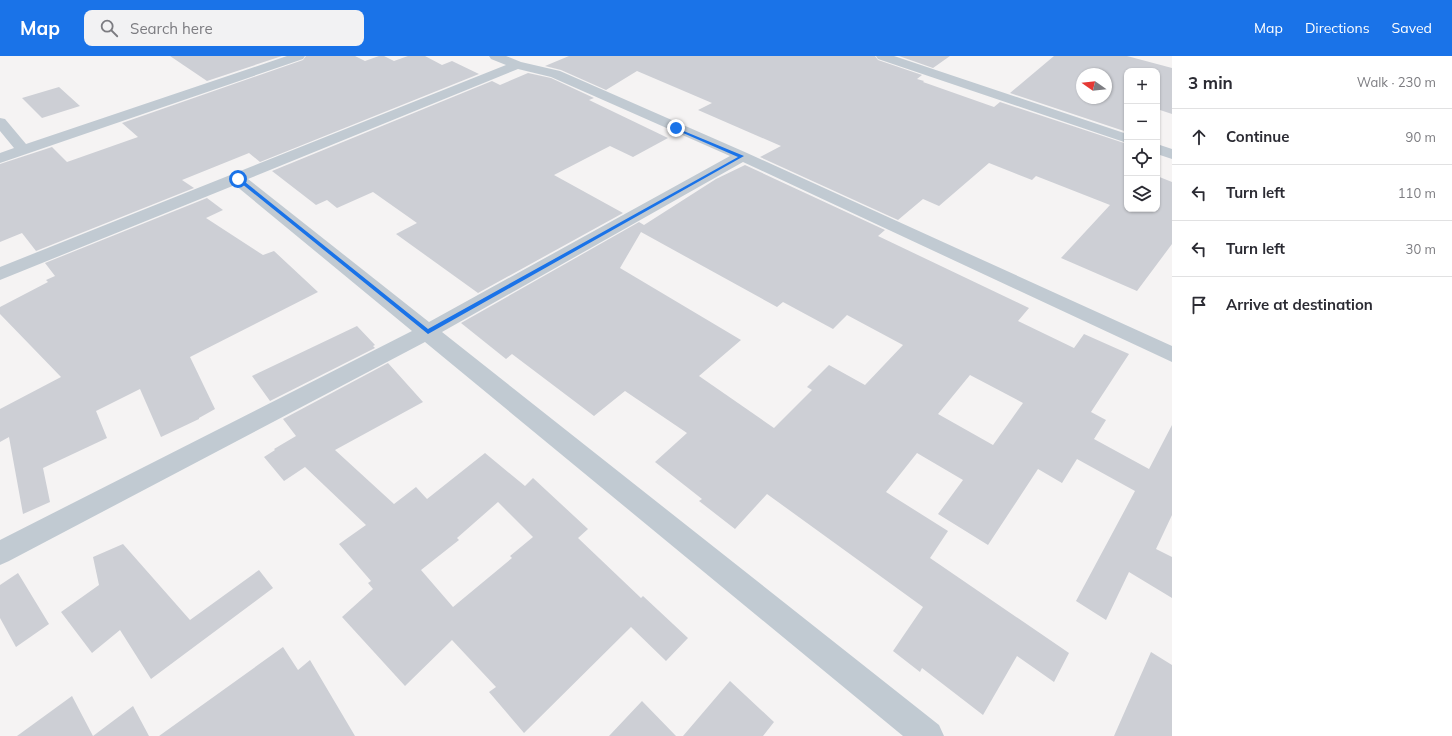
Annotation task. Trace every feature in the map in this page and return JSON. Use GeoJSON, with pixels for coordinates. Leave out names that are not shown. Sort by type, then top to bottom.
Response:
{"type":"FeatureCollection","features":[{"type":"Feature","properties":{"kind":"street"},"geometry":{"type":"LineString","coordinates":[[0,158],[19,145],[272,56]]}},
{"type":"Feature","properties":{"kind":"street"},"geometry":{"type":"LineString","coordinates":[[0,145],[19,145],[299,56]]}},
{"type":"Feature","properties":{"kind":"street"},"geometry":{"type":"LineString","coordinates":[[495,56],[517,65],[555,74],[742,156],[1172,355]]}},
{"type":"Feature","properties":{"kind":"street"},"geometry":{"type":"LineString","coordinates":[[882,56],[1124,137]]}},
{"type":"Feature","properties":{"kind":"street"},"geometry":{"type":"LineString","coordinates":[[0,274],[517,65]]}},
{"type":"Feature","properties":{"kind":"street"},"geometry":{"type":"LineString","coordinates":[[0,122],[19,145]]}},
{"type":"Feature","properties":{"kind":"street"},"geometry":{"type":"LineString","coordinates":[[1160,150],[1172,154]]}},
{"type":"Feature","properties":{"kind":"street"},"geometry":{"type":"LineString","coordinates":[[0,553],[428,332],[742,156]]}},
{"type":"Feature","properties":{"kind":"street"},"geometry":{"type":"LineString","coordinates":[[238,179],[928,736]]}},
{"type":"Feature","properties":{"kind":"building"},"geometry":{"type":"Polygon","coordinates":[[[170,56],[282,56],[207,81],[170,56]]]}},
{"type":"Feature","properties":{"kind":"building"},"geometry":{"type":"Polygon","coordinates":[[[306,56],[355,56],[365,61],[379,56],[384,56],[394,61],[408,56],[425,56],[442,65],[452,61],[479,74],[260,162],[249,153],[182,180],[194,188],[36,251],[22,233],[0,242],[0,164],[52,147],[67,162],[138,137],[122,123],[303,60],[306,56]]]}},
{"type":"Feature","properties":{"kind":"building"},"geometry":{"type":"Polygon","coordinates":[[[569,56],[875,56],[878,60],[922,75],[917,79],[924,81],[923,82],[994,107],[1000,102],[1124,143],[1124,212],[1160,212],[1160,177],[1172,182],[1172,244],[1137,291],[1061,258],[1110,205],[1036,176],[1032,180],[989,163],[939,206],[923,199],[898,220],[760,157],[781,146],[698,110],[712,103],[637,71],[606,90],[561,70],[545,66],[569,56]]]}},
{"type":"Feature","properties":{"kind":"building"},"geometry":{"type":"Polygon","coordinates":[[[899,56],[950,56],[933,68],[899,56]]]}},
{"type":"Feature","properties":{"kind":"building"},"geometry":{"type":"Polygon","coordinates":[[[1054,56],[1127,56],[1172,68],[1172,114],[1160,110],[1160,68],[1124,68],[1124,131],[1010,93],[1054,56]]]}},
{"type":"Feature","properties":{"kind":"building"},"geometry":{"type":"Polygon","coordinates":[[[528,73],[551,78],[594,98],[589,100],[668,138],[633,157],[610,146],[554,175],[623,213],[478,293],[396,234],[417,223],[373,192],[337,208],[327,200],[316,205],[272,171],[492,81],[500,85],[528,73]]]}},
{"type":"Feature","properties":{"kind":"building"},"geometry":{"type":"Polygon","coordinates":[[[59,87],[80,106],[42,118],[22,98],[59,87]]]}},
{"type":"Feature","properties":{"kind":"building"},"geometry":{"type":"Polygon","coordinates":[[[745,165],[885,230],[878,236],[1029,308],[1018,321],[1074,348],[1084,334],[1129,354],[1091,412],[1106,420],[1094,439],[1149,469],[1172,425],[1172,515],[1156,549],[1172,557],[1172,598],[1129,572],[1106,620],[1076,601],[1135,491],[1077,459],[1062,483],[1038,469],[988,545],[938,514],[963,480],[917,453],[886,492],[948,531],[930,558],[1069,653],[1054,682],[1017,656],[983,715],[922,668],[920,672],[893,651],[923,607],[767,494],[735,529],[699,501],[702,499],[655,462],[687,433],[625,391],[594,416],[512,354],[506,359],[461,323],[639,222],[644,225],[716,179],[745,165]],[[641,232],[620,268],[741,340],[699,376],[774,428],[812,390],[807,387],[829,365],[865,385],[903,345],[847,315],[833,329],[783,302],[777,307],[641,232]],[[970,375],[938,414],[993,445],[1023,403],[970,375]]]}},
{"type":"Feature","properties":{"kind":"building"},"geometry":{"type":"Polygon","coordinates":[[[207,198],[223,210],[206,218],[263,255],[274,251],[318,292],[190,357],[215,409],[199,419],[161,437],[140,389],[96,411],[107,438],[43,468],[50,502],[23,514],[9,437],[0,442],[0,409],[61,377],[0,314],[0,307],[48,282],[46,280],[55,276],[45,263],[207,198]]]}},
{"type":"Feature","properties":{"kind":"building"},"geometry":{"type":"Polygon","coordinates":[[[357,326],[375,345],[373,346],[375,348],[270,401],[252,376],[357,326]]]}},
{"type":"Feature","properties":{"kind":"building"},"geometry":{"type":"Polygon","coordinates":[[[388,363],[423,402],[335,450],[394,504],[416,487],[427,499],[485,453],[525,486],[533,478],[588,529],[578,538],[641,598],[643,596],[688,638],[666,661],[631,627],[524,733],[489,692],[496,687],[452,640],[405,686],[342,617],[373,589],[368,583],[371,581],[339,544],[366,525],[305,467],[284,481],[264,457],[275,450],[274,449],[296,436],[283,419],[388,363]],[[498,502],[457,538],[459,540],[421,570],[453,607],[512,558],[510,556],[533,537],[498,502]]]}},
{"type":"Feature","properties":{"kind":"building"},"geometry":{"type":"Polygon","coordinates":[[[123,544],[190,620],[259,570],[273,588],[151,679],[120,630],[92,653],[61,612],[99,585],[93,557],[123,544]]]}},
{"type":"Feature","properties":{"kind":"building"},"geometry":{"type":"Polygon","coordinates":[[[18,573],[49,624],[16,647],[0,618],[0,585],[18,573]]]}},
{"type":"Feature","properties":{"kind":"building"},"geometry":{"type":"Polygon","coordinates":[[[283,647],[298,670],[310,660],[355,736],[159,736],[283,647]]]}},
{"type":"Feature","properties":{"kind":"building"},"geometry":{"type":"Polygon","coordinates":[[[1151,652],[1172,665],[1172,736],[1114,736],[1151,652]]]}},
{"type":"Feature","properties":{"kind":"building"},"geometry":{"type":"Polygon","coordinates":[[[730,681],[774,722],[763,736],[683,736],[730,681]]]}},
{"type":"Feature","properties":{"kind":"building"},"geometry":{"type":"Polygon","coordinates":[[[72,696],[93,736],[17,736],[72,696]]]}},
{"type":"Feature","properties":{"kind":"building"},"geometry":{"type":"Polygon","coordinates":[[[642,701],[676,736],[609,736],[642,701]]]}},
{"type":"Feature","properties":{"kind":"building"},"geometry":{"type":"Polygon","coordinates":[[[133,706],[149,736],[93,736],[133,706]]]}},
{"type":"Feature","properties":{"kind":"route"},"geometry":{"type":"LineString","coordinates":[[238,179],[428,332],[742,156],[676,128]]}}]}
